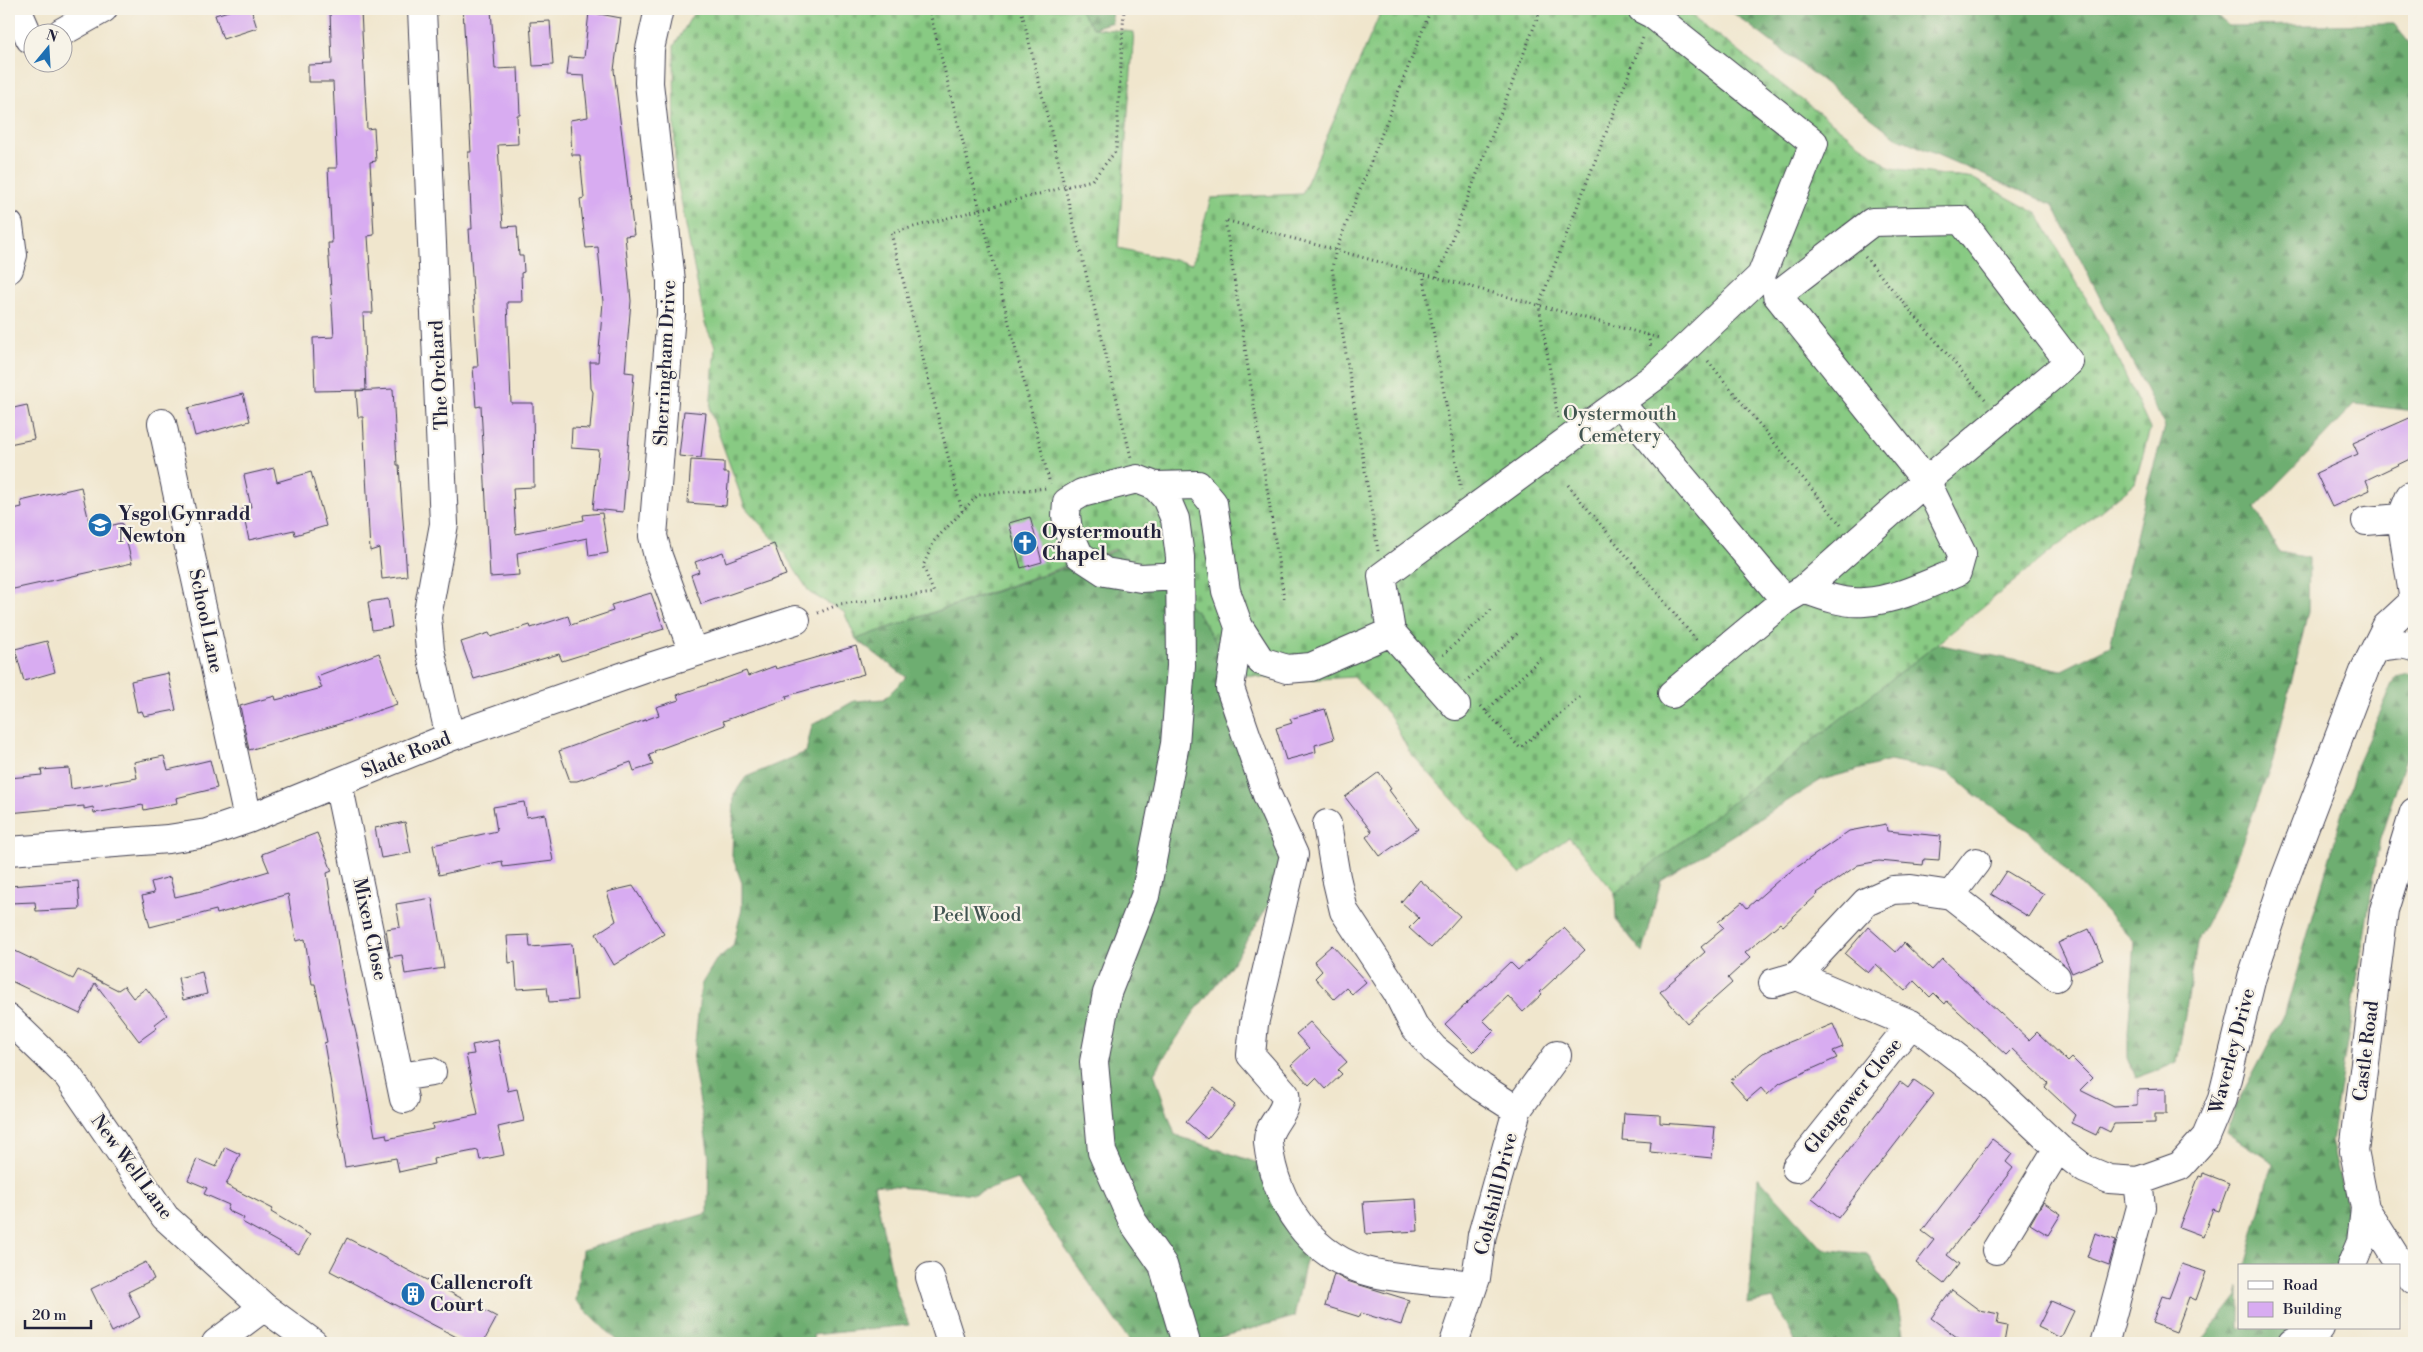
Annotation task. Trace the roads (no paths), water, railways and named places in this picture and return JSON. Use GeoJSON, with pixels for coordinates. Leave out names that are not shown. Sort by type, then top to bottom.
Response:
{"type":"FeatureCollection","features":[{"type":"Feature","properties":{"kind":"street"},"geometry":{"type":"LineString","coordinates":[[17,9],[23,22]]}},
{"type":"Feature","properties":{"kind":"street"},"geometry":{"type":"LineString","coordinates":[[72,26],[103,9]]}},
{"type":"Feature","properties":{"kind":"street","name":"The Orchard"},"geometry":{"type":"LineString","coordinates":[[422,9],[444,485],[444,524],[427,617],[430,650],[450,737]]}},
{"type":"Feature","properties":{"kind":"street","name":"Sherringham Drive"},"geometry":{"type":"LineString","coordinates":[[659,9],[650,49],[649,83],[671,282],[671,314],[653,536],[658,556],[693,652]]}},
{"type":"Feature","properties":{"kind":"street"},"geometry":{"type":"LineString","coordinates":[[1647,11],[1814,142],[1769,286]]}},
{"type":"Feature","properties":{"kind":"street"},"geometry":{"type":"LineString","coordinates":[[1461,703],[1391,632],[1382,576],[1658,375],[1699,353],[1769,286],[1850,239],[1872,222],[1961,220],[2069,362],[1926,481],[1794,595],[1672,694]]}},
{"type":"Feature","properties":{"kind":"street"},"geometry":{"type":"LineString","coordinates":[[9,225],[13,255],[9,269]]}},
{"type":"Feature","properties":{"kind":"street"},"geometry":{"type":"LineString","coordinates":[[1620,403],[1794,595],[1864,602],[1912,591],[1957,572],[1962,554],[1926,481],[1769,286]]}},
{"type":"Feature","properties":{"kind":"street","name":"School Lane"},"geometry":{"type":"LineString","coordinates":[[162,423],[248,820]]}},
{"type":"Feature","properties":{"kind":"street"},"geometry":{"type":"LineString","coordinates":[[1180,576],[1141,578],[1104,572],[1079,555],[1068,530],[1067,502],[1082,493],[1146,482],[1198,485],[1213,502],[1226,592],[1239,627],[1261,661],[1288,669],[1311,667],[1391,632]]}},
{"type":"Feature","properties":{"kind":"street"},"geometry":{"type":"LineString","coordinates":[[1146,482],[1166,498],[1175,520],[1180,576],[1181,666],[1175,744],[1145,896],[1107,993],[1094,1062],[1102,1152],[1133,1222],[1163,1265],[1186,1343]]}},
{"type":"Feature","properties":{"kind":"street"},"geometry":{"type":"LineString","coordinates":[[2366,521],[2405,507],[2410,605],[2406,629],[2414,646]]}},
{"type":"Feature","properties":{"kind":"street","name":"Waverley Drive"},"geometry":{"type":"LineString","coordinates":[[1951,895],[1911,890],[1892,890],[1876,895],[1866,902],[1785,980],[1911,1024],[1986,1080],[2058,1148],[2085,1168],[2109,1179],[2138,1181],[2180,1166],[2206,1137],[2222,1099],[2252,977],[2284,882],[2341,729],[2386,627],[2410,605]]}},
{"type":"Feature","properties":{"kind":"street","name":"Slade Road"},"geometry":{"type":"LineString","coordinates":[[9,851],[168,839],[207,833],[248,820],[450,737],[693,652],[796,620]]}},
{"type":"Feature","properties":{"kind":"street"},"geometry":{"type":"LineString","coordinates":[[1239,627],[1230,688],[1267,795],[1294,855],[1254,1024],[1251,1055],[1285,1094],[1284,1111],[1271,1129],[1268,1140],[1279,1193],[1290,1214],[1306,1232],[1330,1254],[1351,1266],[1374,1273],[1473,1285]]}},
{"type":"Feature","properties":{"kind":"street"},"geometry":{"type":"LineString","coordinates":[[2376,647],[2401,644],[2414,646]]}},
{"type":"Feature","properties":{"kind":"street","name":"Mixen Close"},"geometry":{"type":"LineString","coordinates":[[338,783],[402,1088],[432,1072]]}},
{"type":"Feature","properties":{"kind":"street","name":"Castle Road"},"geometry":{"type":"LineString","coordinates":[[2414,812],[2384,910],[2354,1151],[2365,1208],[2395,1256],[2414,1280]]}},
{"type":"Feature","properties":{"kind":"street"},"geometry":{"type":"LineString","coordinates":[[1327,824],[1344,911],[1397,992],[1414,1026],[1434,1049],[1481,1086],[1517,1110]]}},
{"type":"Feature","properties":{"kind":"street"},"geometry":{"type":"LineString","coordinates":[[1976,862],[1951,895],[2056,977]]}},
{"type":"Feature","properties":{"kind":"street","name":"New Well Lane"},"geometry":{"type":"LineString","coordinates":[[9,1019],[68,1076],[165,1217],[264,1307],[313,1343]]}},
{"type":"Feature","properties":{"kind":"street","name":"Glengower Close"},"geometry":{"type":"LineString","coordinates":[[1796,1168],[1911,1024]]}},
{"type":"Feature","properties":{"kind":"street","name":"Coltshill Drive"},"geometry":{"type":"LineString","coordinates":[[1454,1343],[1473,1285],[1482,1235],[1517,1110],[1557,1055]]}},
{"type":"Feature","properties":{"kind":"street"},"geometry":{"type":"LineString","coordinates":[[1996,1250],[2058,1148]]}},
{"type":"Feature","properties":{"kind":"street"},"geometry":{"type":"LineString","coordinates":[[2105,1341],[2141,1207],[2138,1181]]}},
{"type":"Feature","properties":{"kind":"street"},"geometry":{"type":"LineString","coordinates":[[2352,1264],[2361,1242],[2365,1208]]}},
{"type":"Feature","properties":{"kind":"street"},"geometry":{"type":"LineString","coordinates":[[930,1277],[951,1343]]}},
{"type":"Feature","properties":{"kind":"street"},"geometry":{"type":"LineString","coordinates":[[216,1343],[264,1307]]}},
{"type":"Feature","properties":{"kind":"street"},"geometry":{"type":"LineString","coordinates":[[2292,1343],[2316,1330]]}},
{"type":"Feature","properties":{"kind":"place","name":"Ysgol Gynradd Newton"},"geometry":{"type":"Point","coordinates":[100,525]}},
{"type":"Feature","properties":{"kind":"place","name":"Oystermouth Chapel"},"geometry":{"type":"Point","coordinates":[1025,543]}},
{"type":"Feature","properties":{"kind":"place","name":"Callencroft Court"},"geometry":{"type":"Point","coordinates":[413,1294]}},
{"type":"Feature","properties":{"kind":"park label","name":"Oystermouth Cemetery"},"geometry":{"type":"Point","coordinates":[1620,425]}},
{"type":"Feature","properties":{"kind":"park label","name":"Peel Wood"},"geometry":{"type":"Point","coordinates":[977,915]}}]}
